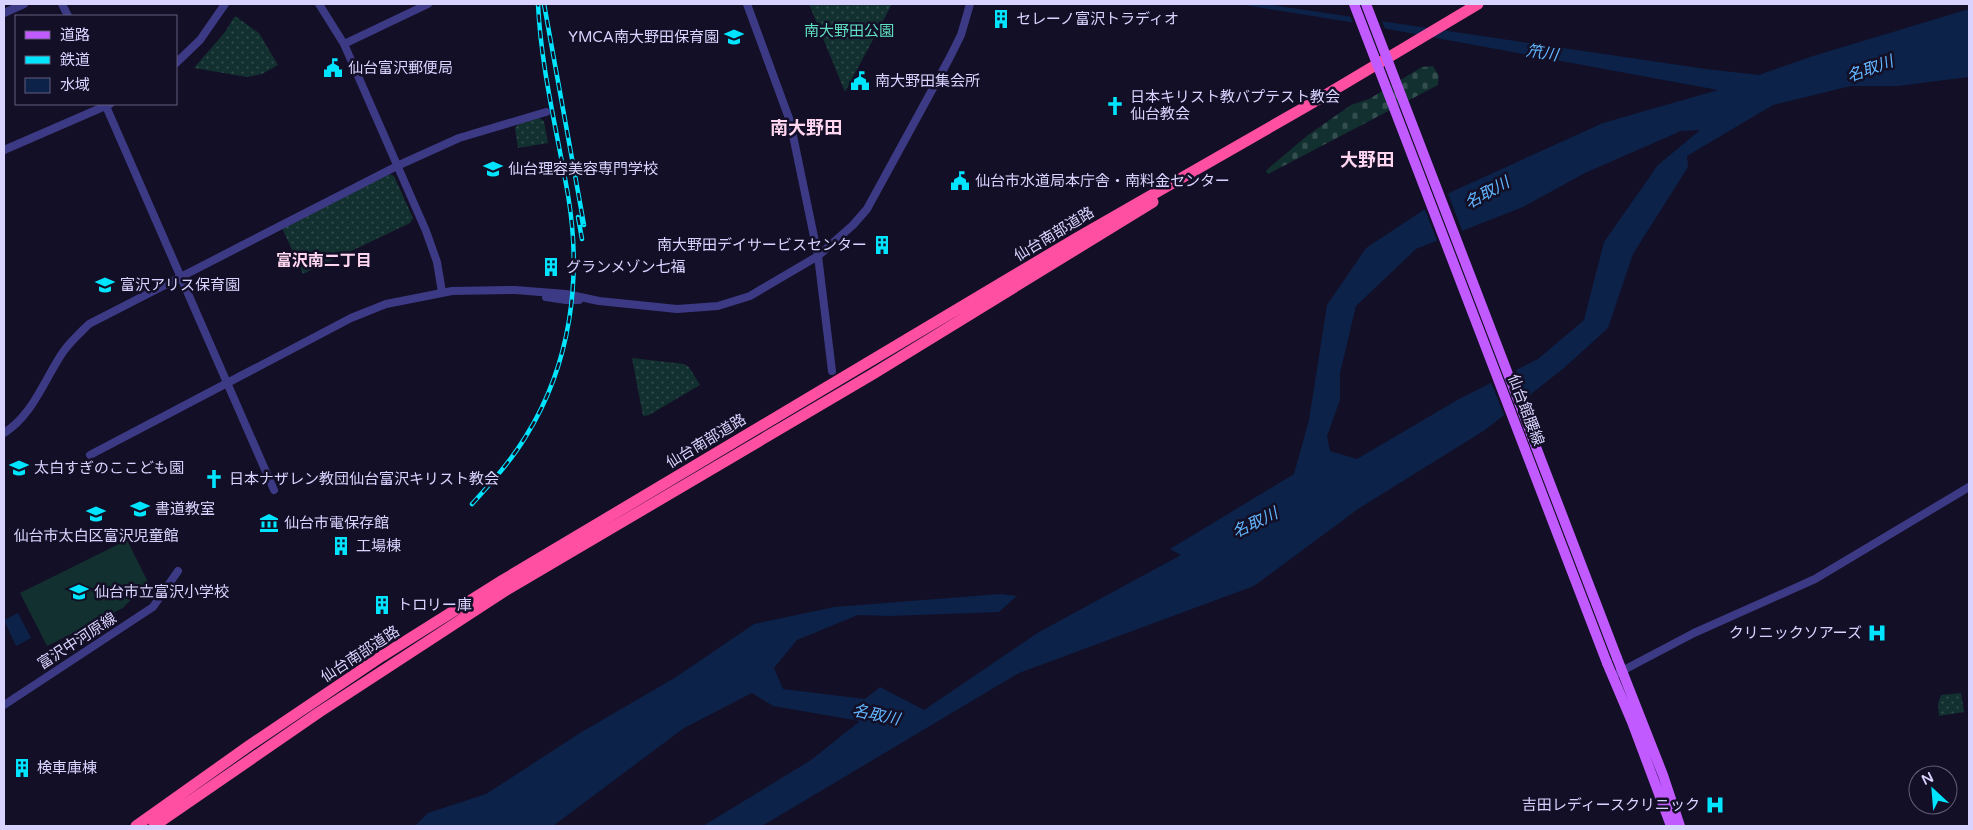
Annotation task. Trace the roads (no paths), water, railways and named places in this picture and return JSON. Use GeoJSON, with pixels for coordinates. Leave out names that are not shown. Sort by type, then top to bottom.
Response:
{"type":"FeatureCollection","features":[{"type":"Feature","properties":{"kind":"highway","name":"仙台南部道路"},"geometry":{"type":"LineString","coordinates":[[136,826],[349,678],[503,580],[1075,238],[1307,106],[1476,5]]}},
{"type":"Feature","properties":{"kind":"highway","name":"仙台南部道路"},"geometry":{"type":"LineString","coordinates":[[154,826],[326,707],[505,592],[882,369],[1307,106]]}},
{"type":"Feature","properties":{"kind":"main road","name":"仙台館腰線"},"geometry":{"type":"LineString","coordinates":[[1354,4],[1612,661],[1659,766],[1680,826]]}},
{"type":"Feature","properties":{"kind":"main road","name":"仙台館腰線"},"geometry":{"type":"LineString","coordinates":[[1366,4],[1612,661]]}},
{"type":"Feature","properties":{"kind":"main road","name":"仙台館腰線"},"geometry":{"type":"LineString","coordinates":[[1618,674],[1671,826]]}},
{"type":"Feature","properties":{"kind":"street"},"geometry":{"type":"LineString","coordinates":[[4,12],[24,4]]}},
{"type":"Feature","properties":{"kind":"street"},"geometry":{"type":"LineString","coordinates":[[178,61],[200,40],[225,4]]}},
{"type":"Feature","properties":{"kind":"street"},"geometry":{"type":"LineString","coordinates":[[319,4],[328,15],[344,44],[432,247],[441,276],[442,292]]}},
{"type":"Feature","properties":{"kind":"street"},"geometry":{"type":"LineString","coordinates":[[344,44],[428,4]]}},
{"type":"Feature","properties":{"kind":"street"},"geometry":{"type":"LineString","coordinates":[[747,4],[790,121],[818,256],[832,371]]}},
{"type":"Feature","properties":{"kind":"street"},"geometry":{"type":"LineString","coordinates":[[90,455],[351,318],[386,304],[442,292],[486,289],[566,294],[588,300],[677,309],[718,306],[750,296],[818,256],[840,238],[866,209],[950,59],[961,35],[970,4]]}},
{"type":"Feature","properties":{"kind":"street"},"geometry":{"type":"LineString","coordinates":[[4,150],[105,105]]}},
{"type":"Feature","properties":{"kind":"street"},"geometry":{"type":"LineString","coordinates":[[107,105],[274,490]]}},
{"type":"Feature","properties":{"kind":"street"},"geometry":{"type":"LineString","coordinates":[[4,433],[11,429],[28,411],[63,352],[89,324],[397,166],[459,138],[546,112]]}},
{"type":"Feature","properties":{"kind":"street"},"geometry":{"type":"LineString","coordinates":[[1618,674],[1679,640],[1815,579],[1969,487]]}},
{"type":"Feature","properties":{"kind":"street","name":"富沢中河原線"},"geometry":{"type":"LineString","coordinates":[[4,705],[153,607],[178,571]]}},
{"type":"Feature","properties":{"kind":"water"},"geometry":{"type":"Polygon","coordinates":[[[1238,4],[1265,4],[1706,69],[1759,75],[1813,56],[1969,9],[1969,77],[1898,86],[1851,86],[1773,105],[1687,156],[1688,167],[1633,254],[1608,328],[1564,368],[1485,430],[1358,509],[1254,586],[1019,673],[762,826],[703,826],[811,760],[860,721],[773,706],[752,693],[684,728],[553,826],[415,826],[428,813],[486,794],[580,733],[676,677],[754,624],[834,607],[1000,594],[1017,596],[999,612],[890,616],[858,615],[797,640],[774,668],[783,689],[865,699],[880,687],[924,710],[1039,632],[1181,555],[1170,549],[1294,474],[1309,420],[1327,305],[1366,248],[1451,192],[1603,123],[1718,90],[1350,22],[1238,4]],[[1700,130],[1681,131],[1585,173],[1523,207],[1416,249],[1356,306],[1340,373],[1340,400],[1327,436],[1330,451],[1357,459],[1459,399],[1538,359],[1584,320],[1604,242],[1658,165],[1700,130]]]}},
{"type":"Feature","properties":{"kind":"water"},"geometry":{"type":"Polygon","coordinates":[[[18,613],[31,638],[16,646],[4,620],[18,613]]]}},
{"type":"Feature","properties":{"kind":"railway"},"geometry":{"type":"LineString","coordinates":[[472,504],[514,454],[541,408],[554,380],[569,320],[574,258],[572,226],[542,52],[538,4]]}},
{"type":"Feature","properties":{"kind":"railway"},"geometry":{"type":"LineString","coordinates":[[544,4],[584,225]]}},
{"type":"Feature","properties":{"kind":"railway"},"geometry":{"type":"LineString","coordinates":[[578,217],[582,239]]}},
{"type":"Feature","properties":{"kind":"place","name":"セレーノ富沢トラディオ"},"geometry":{"type":"Point","coordinates":[1001,19]}},
{"type":"Feature","properties":{"kind":"place","name":"YMCA南大野田保育園"},"geometry":{"type":"Point","coordinates":[734,37]}},
{"type":"Feature","properties":{"kind":"place","name":"仙台富沢郵便局"},"geometry":{"type":"Point","coordinates":[333,68]}},
{"type":"Feature","properties":{"kind":"place","name":"南大野田集会所"},"geometry":{"type":"Point","coordinates":[860,81]}},
{"type":"Feature","properties":{"kind":"place","name":"日本キリスト教バプテスト教会 仙台教会"},"geometry":{"type":"Point","coordinates":[1115,106]}},
{"type":"Feature","properties":{"kind":"place","name":"仙台理容美容専門学校"},"geometry":{"type":"Point","coordinates":[493,169]}},
{"type":"Feature","properties":{"kind":"place","name":"仙台市水道局本庁舎・南料金センター"},"geometry":{"type":"Point","coordinates":[960,181]}},
{"type":"Feature","properties":{"kind":"place","name":"南大野田デイサービスセンター"},"geometry":{"type":"Point","coordinates":[882,245]}},
{"type":"Feature","properties":{"kind":"place","name":"グランメゾン七福"},"geometry":{"type":"Point","coordinates":[551,267]}},
{"type":"Feature","properties":{"kind":"place","name":"富沢アリス保育園"},"geometry":{"type":"Point","coordinates":[105,285]}},
{"type":"Feature","properties":{"kind":"place","name":"太白すぎのここども園"},"geometry":{"type":"Point","coordinates":[19,468]}},
{"type":"Feature","properties":{"kind":"place","name":"日本ナザレン教団仙台富沢キリスト教会"},"geometry":{"type":"Point","coordinates":[214,479]}},
{"type":"Feature","properties":{"kind":"place","name":"書道教室"},"geometry":{"type":"Point","coordinates":[140,509]}},
{"type":"Feature","properties":{"kind":"place","name":"仙台市太白区富沢児童館"},"geometry":{"type":"Point","coordinates":[96,514]}},
{"type":"Feature","properties":{"kind":"place","name":"仙台市電保存館"},"geometry":{"type":"Point","coordinates":[269,523]}},
{"type":"Feature","properties":{"kind":"place","name":"工場棟"},"geometry":{"type":"Point","coordinates":[341,546]}},
{"type":"Feature","properties":{"kind":"place","name":"仙台市立富沢小学校"},"geometry":{"type":"Point","coordinates":[79,592]}},
{"type":"Feature","properties":{"kind":"place","name":"トロリー庫"},"geometry":{"type":"Point","coordinates":[382,605]}},
{"type":"Feature","properties":{"kind":"place","name":"クリニックソアーズ"},"geometry":{"type":"Point","coordinates":[1877,633]}},
{"type":"Feature","properties":{"kind":"place","name":"検車庫棟"},"geometry":{"type":"Point","coordinates":[22,768]}},
{"type":"Feature","properties":{"kind":"place","name":"吉田レディースクリニック"},"geometry":{"type":"Point","coordinates":[1715,805]}},
{"type":"Feature","properties":{"kind":"district","name":"南大野田"},"geometry":{"type":"Point","coordinates":[806,128]}},
{"type":"Feature","properties":{"kind":"district","name":"大野田"},"geometry":{"type":"Point","coordinates":[1367,160]}},
{"type":"Feature","properties":{"kind":"district","name":"富沢南二丁目"},"geometry":{"type":"Point","coordinates":[324,261]}},
{"type":"Feature","properties":{"kind":"park label","name":"南大野田公園"},"geometry":{"type":"Point","coordinates":[849,31]}},
{"type":"Feature","properties":{"kind":"water label","name":"笊川"},"geometry":{"type":"Point","coordinates":[1542,53]}},
{"type":"Feature","properties":{"kind":"water label","name":"名取川"},"geometry":{"type":"Point","coordinates":[1870,69]}},
{"type":"Feature","properties":{"kind":"water label","name":"名取川"},"geometry":{"type":"Point","coordinates":[1487,193]}},
{"type":"Feature","properties":{"kind":"water label","name":"名取川"},"geometry":{"type":"Point","coordinates":[1255,523]}},
{"type":"Feature","properties":{"kind":"water label","name":"名取川"},"geometry":{"type":"Point","coordinates":[876,715]}}]}
